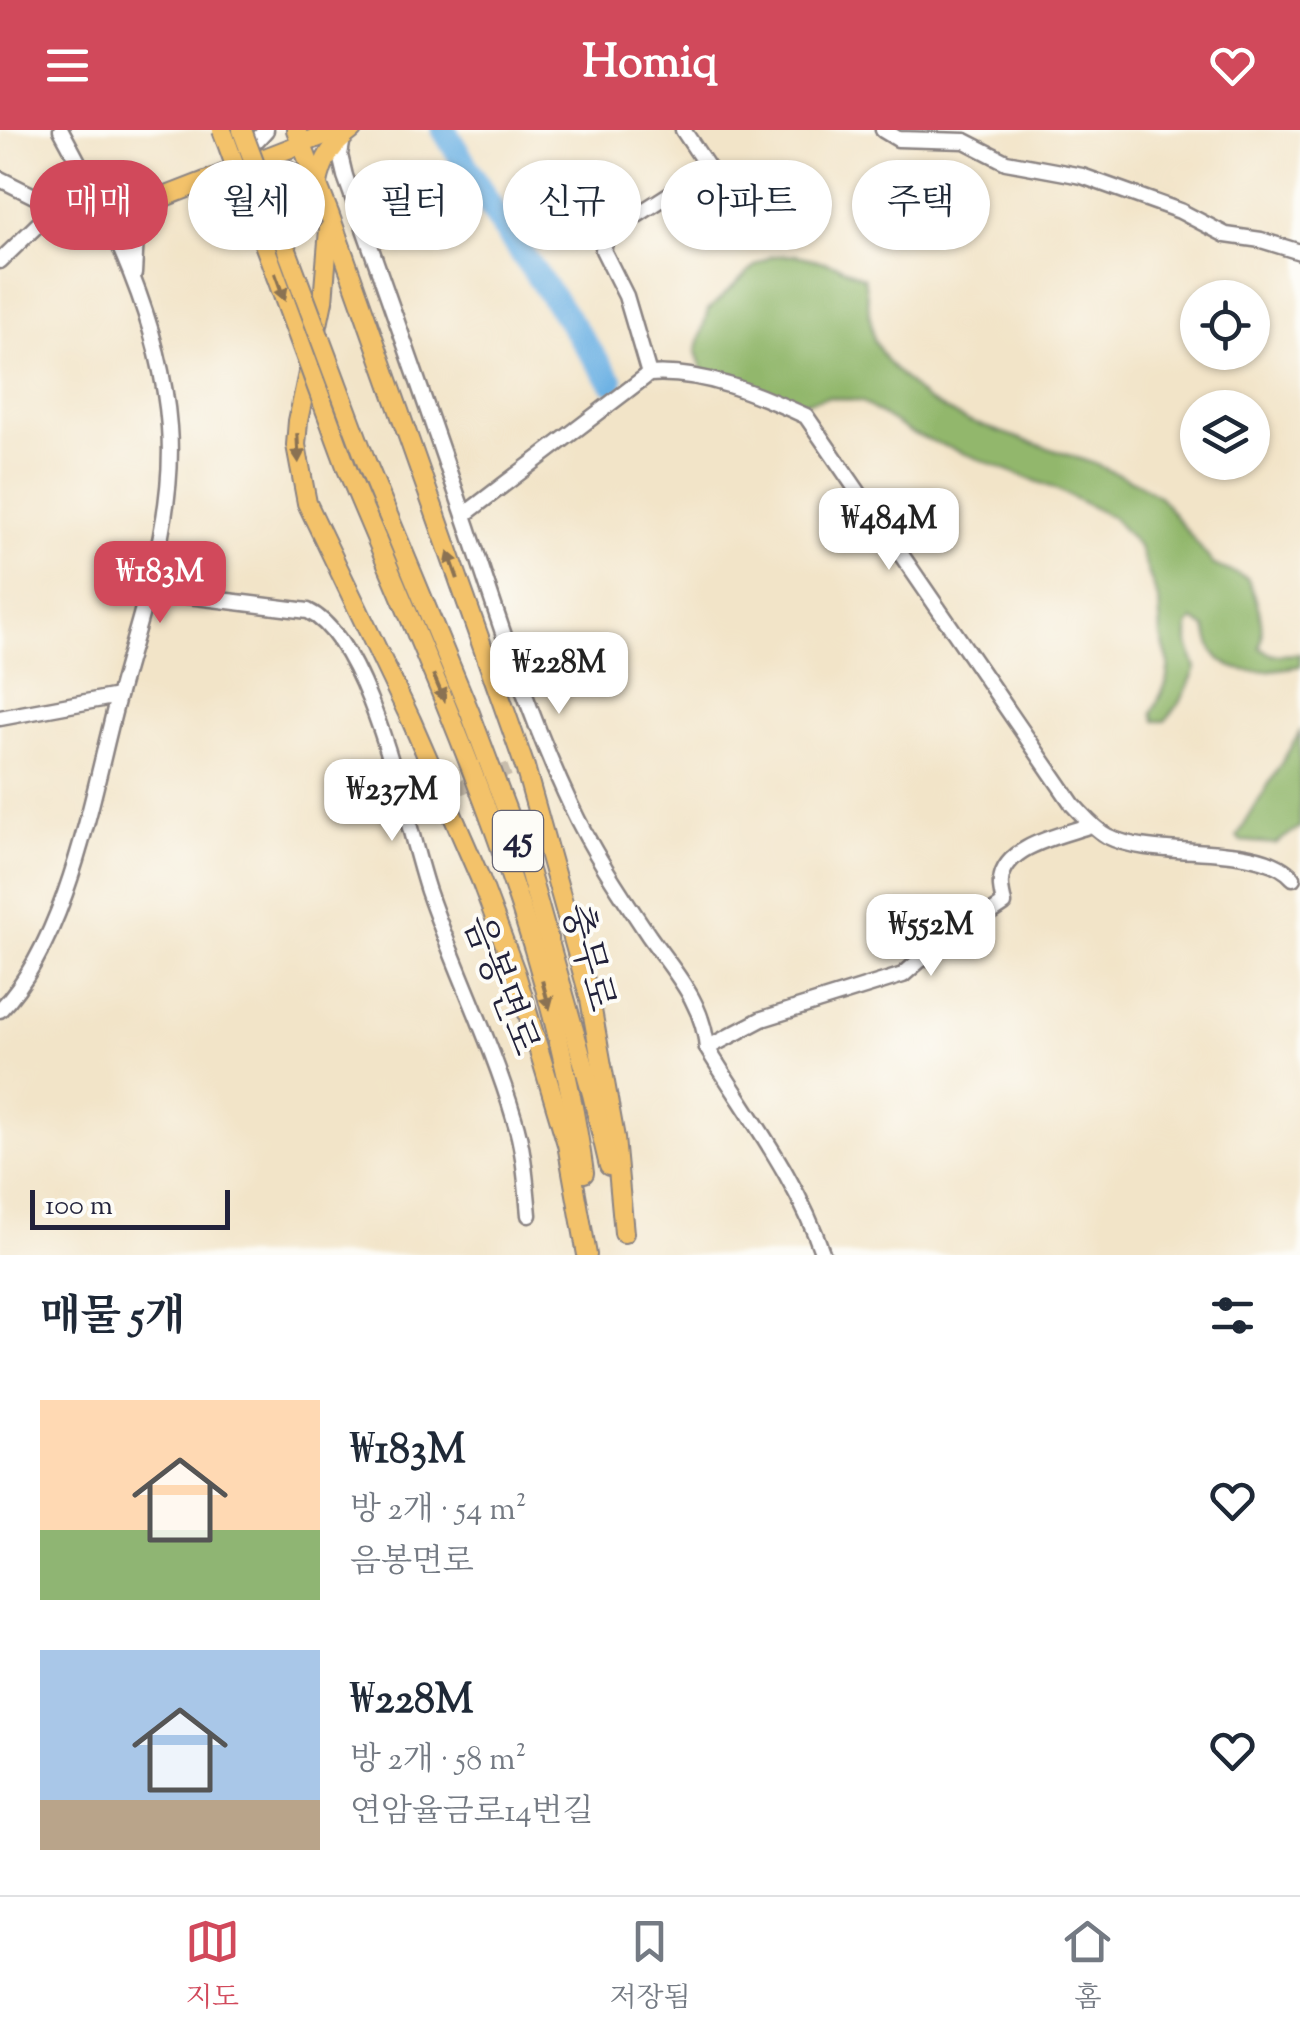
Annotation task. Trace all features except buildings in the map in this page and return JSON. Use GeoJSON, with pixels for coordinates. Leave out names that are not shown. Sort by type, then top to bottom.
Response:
{"type":"FeatureCollection","features":[{"type":"Feature","properties":{"kind":"main road","name":"충무로"},"geometry":{"type":"LineString","coordinates":[[222,130],[347,470],[468,757],[532,946],[564,1062],[579,1138],[590,1255]]}},
{"type":"Feature","properties":{"kind":"main road","name":"충무로"},"geometry":{"type":"LineString","coordinates":[[242,130],[367,464],[470,712],[528,868],[592,1094],[627,1255]]}},
{"type":"Feature","properties":{"kind":"main road"},"geometry":{"type":"LineString","coordinates":[[254,160],[298,137],[344,132]]}},
{"type":"Feature","properties":{"kind":"main road"},"geometry":{"type":"LineString","coordinates":[[324,160],[344,132]]}},
{"type":"Feature","properties":{"kind":"main road"},"geometry":{"type":"LineString","coordinates":[[325,202],[524,766],[590,999],[615,1138],[624,1233]]}},
{"type":"Feature","properties":{"kind":"main road"},"geometry":{"type":"LineString","coordinates":[[329,213],[326,278],[298,420],[300,471],[308,502],[411,720],[480,878],[516,974],[567,1144],[590,1255]]}},
{"type":"Feature","properties":{"kind":"street"},"geometry":{"type":"LineString","coordinates":[[61,130],[78,160]]}},
{"type":"Feature","properties":{"kind":"street"},"geometry":{"type":"LineString","coordinates":[[236,160],[266,130]]}},
{"type":"Feature","properties":{"kind":"street"},"geometry":{"type":"LineString","coordinates":[[649,374],[626,296],[603,250],[606,240],[620,226],[709,169],[683,130]]}},
{"type":"Feature","properties":{"kind":"street"},"geometry":{"type":"LineString","coordinates":[[883,130],[898,139],[966,141],[1006,162],[1082,176],[1180,211],[1226,235],[1300,252]]}},
{"type":"Feature","properties":{"kind":"street"},"geometry":{"type":"LineString","coordinates":[[344,132],[340,155],[345,176],[514,665],[550,754],[590,844],[696,1001],[705,1026],[707,1048],[784,1165],[809,1214],[823,1255]]}},
{"type":"Feature","properties":{"kind":"street"},"geometry":{"type":"LineString","coordinates":[[0,179],[30,195]]}},
{"type":"Feature","properties":{"kind":"street"},"geometry":{"type":"LineString","coordinates":[[0,261],[30,233]]}},
{"type":"Feature","properties":{"kind":"street"},"geometry":{"type":"LineString","coordinates":[[0,1010],[36,958],[72,877],[148,590],[171,477],[161,368],[122,250]]}},
{"type":"Feature","properties":{"kind":"street"},"geometry":{"type":"LineString","coordinates":[[134,284],[135,250]]}},
{"type":"Feature","properties":{"kind":"street"},"geometry":{"type":"LineString","coordinates":[[464,515],[649,374],[675,372],[757,394],[806,416],[1091,825],[1110,838],[1267,860],[1292,878]]}},
{"type":"Feature","properties":{"kind":"street","name":"음봉면로"},"geometry":{"type":"LineString","coordinates":[[148,590],[308,610],[325,618],[353,664],[372,708],[428,890],[515,1120],[529,1215]]}},
{"type":"Feature","properties":{"kind":"street"},"geometry":{"type":"LineString","coordinates":[[0,718],[118,696]]}},
{"type":"Feature","properties":{"kind":"street"},"geometry":{"type":"LineString","coordinates":[[530,762],[550,754]]}},
{"type":"Feature","properties":{"kind":"street"},"geometry":{"type":"LineString","coordinates":[[404,808],[426,800]]}},
{"type":"Feature","properties":{"kind":"street"},"geometry":{"type":"LineString","coordinates":[[707,1048],[762,1018],[903,976],[1004,904],[1000,882],[1006,864],[1022,851],[1091,825]]}},
{"type":"Feature","properties":{"kind":"green space"},"geometry":{"type":"Polygon","coordinates":[[[797,255],[836,265],[864,278],[874,340],[887,362],[925,399],[965,420],[1095,464],[1160,497],[1214,565],[1247,578],[1260,612],[1260,648],[1273,655],[1300,654],[1300,666],[1254,671],[1231,667],[1214,652],[1206,628],[1193,620],[1188,626],[1188,644],[1196,669],[1180,703],[1165,721],[1155,721],[1152,713],[1166,684],[1169,664],[1161,637],[1159,602],[1139,547],[1113,518],[1056,489],[911,433],[862,402],[829,397],[796,404],[703,372],[696,352],[708,310],[756,265],[772,256],[797,255]]]}},
{"type":"Feature","properties":{"kind":"green space"},"geometry":{"type":"Polygon","coordinates":[[[1300,732],[1300,827],[1275,844],[1241,841],[1237,837],[1300,732]]]}},
{"type":"Feature","properties":{"kind":"waterway"},"geometry":{"type":"LineString","coordinates":[[444,130],[502,225],[611,381]]}},
{"type":"Feature","properties":{"kind":"tunnel"},"geometry":{"type":"LineString","coordinates":[[437,796],[529,762]]}}]}
